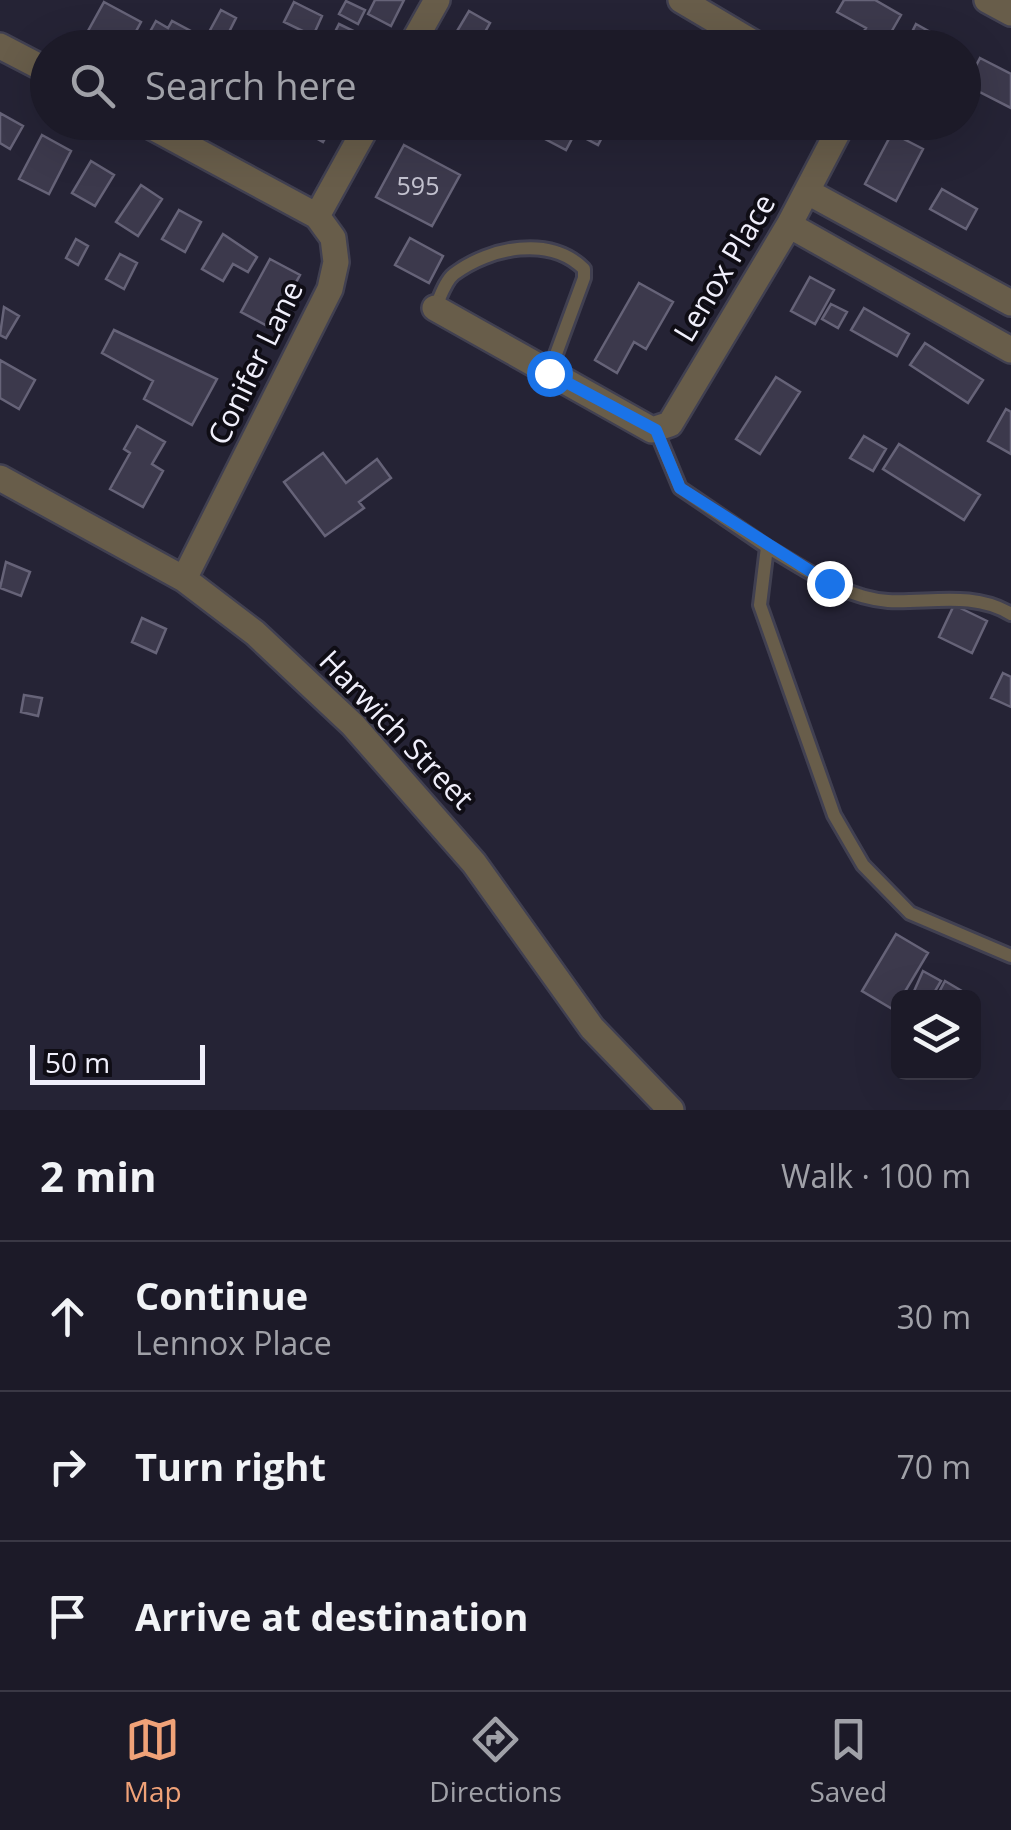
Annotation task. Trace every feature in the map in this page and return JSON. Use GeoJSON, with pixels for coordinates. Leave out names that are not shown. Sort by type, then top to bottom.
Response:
{"type":"FeatureCollection","features":[{"type":"Feature","properties":{"kind":"street"},"geometry":{"type":"LineString","coordinates":[[420,30],[437,0]]}},
{"type":"Feature","properties":{"kind":"street"},"geometry":{"type":"LineString","coordinates":[[681,0],[732,30]]}},
{"type":"Feature","properties":{"kind":"street"},"geometry":{"type":"LineString","coordinates":[[987,0],[1011,13]]}},
{"type":"Feature","properties":{"kind":"street"},"geometry":{"type":"LineString","coordinates":[[0,46],[30,62]]}},
{"type":"Feature","properties":{"kind":"street"},"geometry":{"type":"LineString","coordinates":[[176,140],[317,216],[358,140]]}},
{"type":"Feature","properties":{"kind":"street","name":"Lenox Place"},"geometry":{"type":"LineString","coordinates":[[656,430],[670,424],[790,224],[835,140]]}},
{"type":"Feature","properties":{"kind":"street"},"geometry":{"type":"LineString","coordinates":[[808,192],[1011,302]]}},
{"type":"Feature","properties":{"kind":"street","name":"Conifer Lane"},"geometry":{"type":"LineString","coordinates":[[184,579],[330,288],[336,262],[334,238],[317,216]]}},
{"type":"Feature","properties":{"kind":"street"},"geometry":{"type":"LineString","coordinates":[[790,224],[1011,350]]}},
{"type":"Feature","properties":{"kind":"street"},"geometry":{"type":"LineString","coordinates":[[435,308],[656,430]]}},
{"type":"Feature","properties":{"kind":"street","name":"Harwich Street"},"geometry":{"type":"LineString","coordinates":[[0,478],[184,579],[255,633],[409,784],[474,862],[592,1028],[671,1110]]}},
{"type":"Feature","properties":{"kind":"lane"},"geometry":{"type":"LineString","coordinates":[[435,308],[451,276],[475,264],[531,247],[562,252],[584,269],[584,278],[549,373]]}},
{"type":"Feature","properties":{"kind":"lane"},"geometry":{"type":"LineString","coordinates":[[656,430],[680,488],[766,547],[862,596],[887,600],[969,600],[1011,614]]}},
{"type":"Feature","properties":{"kind":"lane"},"geometry":{"type":"LineString","coordinates":[[766,547],[760,605],[834,815],[863,865],[910,913],[1011,956]]}},
{"type":"Feature","properties":{"kind":"building"},"geometry":{"type":"Polygon","coordinates":[[[375,0],[404,0],[391,26],[368,14],[375,0]]]}},
{"type":"Feature","properties":{"kind":"building"},"geometry":{"type":"Polygon","coordinates":[[[844,0],[875,0],[901,15],[892,30],[865,30],[837,12],[844,0]]]}},
{"type":"Feature","properties":{"kind":"building"},"geometry":{"type":"Polygon","coordinates":[[[346,1],[365,10],[358,24],[339,14],[346,1]]]}},
{"type":"Feature","properties":{"kind":"building"},"geometry":{"type":"Polygon","coordinates":[[[104,2],[141,22],[137,30],[89,30],[104,2]]]}},
{"type":"Feature","properties":{"kind":"building"},"geometry":{"type":"Polygon","coordinates":[[[294,2],[322,16],[316,30],[301,30],[284,22],[294,2]]]}},
{"type":"Feature","properties":{"kind":"building"},"geometry":{"type":"Polygon","coordinates":[[[221,10],[236,18],[230,30],[210,30],[221,10]]]}},
{"type":"Feature","properties":{"kind":"building"},"geometry":{"type":"Polygon","coordinates":[[[469,11],[490,23],[486,30],[458,30],[469,11]]]}},
{"type":"Feature","properties":{"kind":"building"},"geometry":{"type":"Polygon","coordinates":[[[156,21],[168,28],[172,21],[189,30],[151,30],[156,21]]]}},
{"type":"Feature","properties":{"kind":"building"},"geometry":{"type":"Polygon","coordinates":[[[981,59],[1011,74],[1011,108],[981,93],[981,59]]]}},
{"type":"Feature","properties":{"kind":"building"},"geometry":{"type":"Polygon","coordinates":[[[0,113],[23,126],[10,149],[0,143],[0,113]]]}},
{"type":"Feature","properties":{"kind":"building"},"geometry":{"type":"Polygon","coordinates":[[[39,140],[51,140],[71,151],[49,194],[19,179],[39,140]]]}},
{"type":"Feature","properties":{"kind":"building"},"geometry":{"type":"Polygon","coordinates":[[[547,140],[571,140],[566,150],[547,140]]]}},
{"type":"Feature","properties":{"kind":"building"},"geometry":{"type":"Polygon","coordinates":[[[888,140],[906,140],[923,149],[896,201],[865,184],[888,140]]]}},
{"type":"Feature","properties":{"kind":"building"},"geometry":{"type":"Polygon","coordinates":[[[404,145],[460,175],[432,226],[376,197],[404,145]]]}},
{"type":"Feature","properties":{"kind":"building"},"geometry":{"type":"Polygon","coordinates":[[[91,161],[114,175],[95,206],[72,193],[91,161]]]}},
{"type":"Feature","properties":{"kind":"building"},"geometry":{"type":"Polygon","coordinates":[[[141,185],[162,199],[138,236],[116,222],[141,185]]]}},
{"type":"Feature","properties":{"kind":"building"},"geometry":{"type":"Polygon","coordinates":[[[942,189],[977,209],[966,229],[930,209],[942,189]]]}},
{"type":"Feature","properties":{"kind":"building"},"geometry":{"type":"Polygon","coordinates":[[[179,210],[201,222],[185,252],[162,239],[179,210]]]}},
{"type":"Feature","properties":{"kind":"building"},"geometry":{"type":"Polygon","coordinates":[[[223,234],[257,257],[248,272],[233,264],[223,281],[202,269],[223,234]]]}},
{"type":"Feature","properties":{"kind":"building"},"geometry":{"type":"Polygon","coordinates":[[[410,238],[443,256],[429,283],[395,265],[410,238]]]}},
{"type":"Feature","properties":{"kind":"building"},"geometry":{"type":"Polygon","coordinates":[[[76,239],[88,246],[78,265],[66,258],[76,239]]]}},
{"type":"Feature","properties":{"kind":"building"},"geometry":{"type":"Polygon","coordinates":[[[120,254],[137,263],[124,289],[106,279],[120,254]]]}},
{"type":"Feature","properties":{"kind":"building"},"geometry":{"type":"Polygon","coordinates":[[[270,259],[300,275],[271,328],[241,312],[270,259]]]}},
{"type":"Feature","properties":{"kind":"building"},"geometry":{"type":"Polygon","coordinates":[[[810,277],[834,290],[815,324],[791,311],[810,277]]]}},
{"type":"Feature","properties":{"kind":"building"},"geometry":{"type":"Polygon","coordinates":[[[639,283],[673,302],[646,349],[634,342],[617,373],[595,360],[639,283]]]}},
{"type":"Feature","properties":{"kind":"building"},"geometry":{"type":"Polygon","coordinates":[[[831,304],[847,312],[838,328],[822,319],[831,304]]]}},
{"type":"Feature","properties":{"kind":"building"},"geometry":{"type":"Polygon","coordinates":[[[4,307],[19,316],[6,338],[0,335],[4,307]]]}},
{"type":"Feature","properties":{"kind":"building"},"geometry":{"type":"Polygon","coordinates":[[[864,308],[909,334],[897,356],[851,330],[864,308]]]}},
{"type":"Feature","properties":{"kind":"building"},"geometry":{"type":"Polygon","coordinates":[[[114,330],[217,379],[192,425],[144,399],[153,381],[102,353],[114,330]]]}},
{"type":"Feature","properties":{"kind":"building"},"geometry":{"type":"Polygon","coordinates":[[[925,343],[983,380],[968,403],[910,365],[925,343]]]}},
{"type":"Feature","properties":{"kind":"building"},"geometry":{"type":"Polygon","coordinates":[[[0,360],[35,380],[19,409],[0,398],[0,360]]]}},
{"type":"Feature","properties":{"kind":"building"},"geometry":{"type":"Polygon","coordinates":[[[776,377],[800,392],[760,454],[736,439],[776,377]]]}},
{"type":"Feature","properties":{"kind":"building"},"geometry":{"type":"Polygon","coordinates":[[[1006,409],[1011,412],[1011,454],[988,441],[1006,409]]]}},
{"type":"Feature","properties":{"kind":"building"},"geometry":{"type":"Polygon","coordinates":[[[137,426],[165,442],[152,464],[163,471],[143,507],[110,489],[130,453],[124,449],[137,426]]]}},
{"type":"Feature","properties":{"kind":"building"},"geometry":{"type":"Polygon","coordinates":[[[864,436],[886,449],[873,471],[850,458],[864,436]]]}},
{"type":"Feature","properties":{"kind":"building"},"geometry":{"type":"Polygon","coordinates":[[[899,444],[980,495],[964,520],[883,469],[899,444]]]}},
{"type":"Feature","properties":{"kind":"building"},"geometry":{"type":"Polygon","coordinates":[[[323,453],[346,483],[377,459],[391,478],[359,502],[364,508],[325,536],[284,482],[323,453]]]}},
{"type":"Feature","properties":{"kind":"building"},"geometry":{"type":"Polygon","coordinates":[[[6,562],[30,572],[21,596],[0,588],[6,562]]]}},
{"type":"Feature","properties":{"kind":"building"},"geometry":{"type":"Polygon","coordinates":[[[954,605],[987,621],[972,653],[939,637],[954,605]]]}},
{"type":"Feature","properties":{"kind":"building"},"geometry":{"type":"Polygon","coordinates":[[[142,618],[166,629],[156,653],[132,642],[142,618]]]}},
{"type":"Feature","properties":{"kind":"building"},"geometry":{"type":"Polygon","coordinates":[[[1003,673],[1011,677],[1011,707],[991,698],[1003,673]]]}},
{"type":"Feature","properties":{"kind":"building"},"geometry":{"type":"Polygon","coordinates":[[[24,695],[42,698],[38,716],[21,712],[24,695]]]}},
{"type":"Feature","properties":{"kind":"building"},"geometry":{"type":"Polygon","coordinates":[[[896,934],[928,953],[906,990],[891,990],[891,1008],[862,991],[896,934]]]}},
{"type":"Feature","properties":{"kind":"building"},"geometry":{"type":"Polygon","coordinates":[[[923,971],[941,981],[936,990],[915,990],[923,971]]]}},
{"type":"Feature","properties":{"kind":"building"},"geometry":{"type":"Polygon","coordinates":[[[945,981],[960,990],[940,990],[945,981]]]}},
{"type":"Feature","properties":{"kind":"route"},"geometry":{"type":"LineString","coordinates":[[549,373],[656,430],[680,488],[766,547],[829,583]]}}]}
